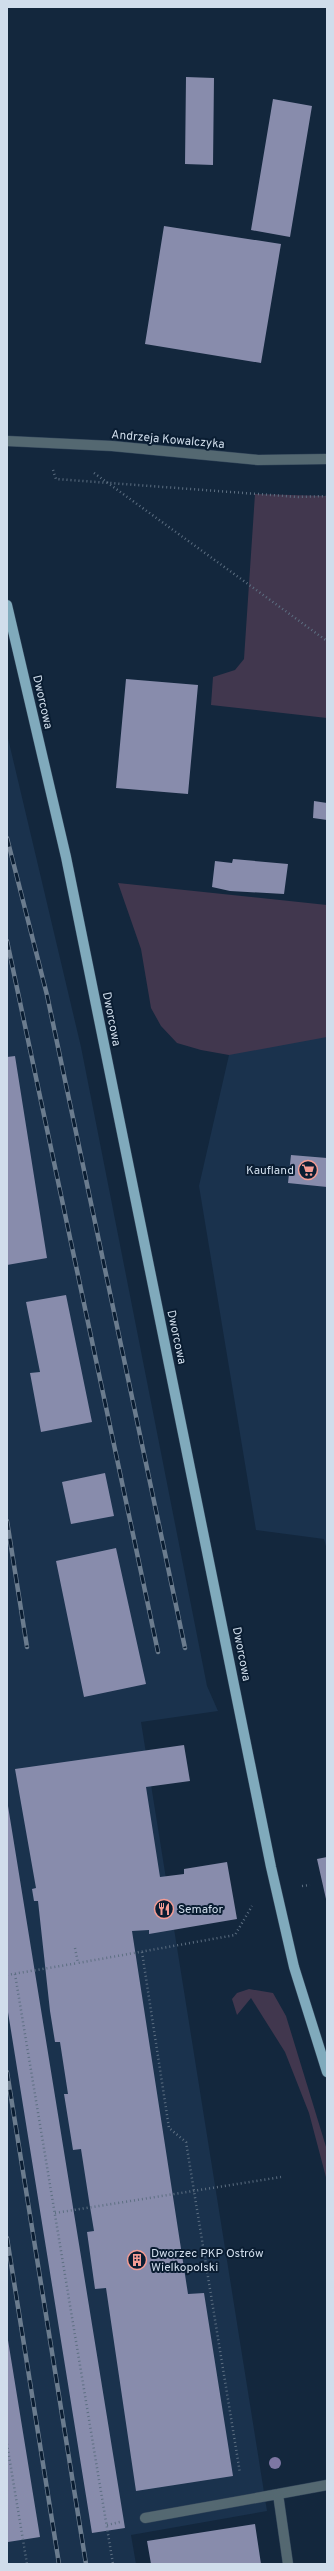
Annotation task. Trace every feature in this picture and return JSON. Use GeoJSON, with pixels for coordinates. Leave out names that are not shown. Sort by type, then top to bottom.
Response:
{"type":"FeatureCollection","features":[{"type":"Feature","properties":{"kind":"main road","name":"Dworcowa"},"geometry":{"type":"LineString","coordinates":[[7,605],[68,865],[271,1867],[294,1967],[327,2072]]}},
{"type":"Feature","properties":{"kind":"street","name":"Andrzeja Kowalczyka"},"geometry":{"type":"LineString","coordinates":[[7,441],[112,446],[258,460],[327,459]]}},
{"type":"Feature","properties":{"kind":"street"},"geometry":{"type":"LineString","coordinates":[[145,2518],[327,2485]]}},
{"type":"Feature","properties":{"kind":"street"},"geometry":{"type":"LineString","coordinates":[[278,2494],[288,2564]]}},
{"type":"Feature","properties":{"kind":"path"},"geometry":{"type":"LineString","coordinates":[[44,443],[56,479],[298,497],[327,496]]}},
{"type":"Feature","properties":{"kind":"path"},"geometry":{"type":"LineString","coordinates":[[90,471],[327,641]]}},
{"type":"Feature","properties":{"kind":"path"},"geometry":{"type":"LineString","coordinates":[[7,1975],[78,1964],[235,1935],[252,1905]]}},
{"type":"Feature","properties":{"kind":"path"},"geometry":{"type":"LineString","coordinates":[[75,1948],[78,1964]]}},
{"type":"Feature","properties":{"kind":"path"},"geometry":{"type":"LineString","coordinates":[[142,1952],[169,2128],[186,2142],[195,2190],[244,2501]]}},
{"type":"Feature","properties":{"kind":"path"},"geometry":{"type":"LineString","coordinates":[[15,1974],[113,2564]]}},
{"type":"Feature","properties":{"kind":"path"},"geometry":{"type":"LineString","coordinates":[[55,2213],[281,2177]]}},
{"type":"Feature","properties":{"kind":"path"},"geometry":{"type":"LineString","coordinates":[[7,2444],[27,2564]]}},
{"type":"Feature","properties":{"kind":"shaded area"},"geometry":{"type":"Polygon","coordinates":[[[255,494],[327,496],[327,718],[211,705],[213,677],[235,670],[244,659],[255,494]]]}},
{"type":"Feature","properties":{"kind":"shaded area"},"geometry":{"type":"Polygon","coordinates":[[[7,734],[81,1047],[207,1686],[218,1711],[141,1722],[267,2511],[131,2535],[136,2564],[7,2564],[7,734]]]}},
{"type":"Feature","properties":{"kind":"shaded area"},"geometry":{"type":"Polygon","coordinates":[[[118,883],[327,905],[327,1037],[229,1055],[201,1050],[177,1043],[161,1026],[151,1008],[141,949],[118,883]]]}},
{"type":"Feature","properties":{"kind":"shaded area"},"geometry":{"type":"Polygon","coordinates":[[[327,1025],[327,1550],[324,1539],[256,1530],[199,1186],[229,1055],[245,1034],[327,1025]]]}},
{"type":"Feature","properties":{"kind":"shaded area"},"geometry":{"type":"Polygon","coordinates":[[[249,1989],[273,1993],[286,2016],[327,2150],[327,2181],[309,2113],[285,2052],[251,1998],[237,2015],[232,1999],[237,1993],[249,1989]]]}},
{"type":"Feature","properties":{"kind":"building"},"geometry":{"type":"Polygon","coordinates":[[[186,77],[214,78],[213,165],[185,164],[186,77]]]}},
{"type":"Feature","properties":{"kind":"building"},"geometry":{"type":"Polygon","coordinates":[[[273,99],[312,106],[290,237],[251,230],[273,99]]]}},
{"type":"Feature","properties":{"kind":"building"},"geometry":{"type":"Polygon","coordinates":[[[164,226],[281,244],[261,363],[145,344],[164,226]]]}},
{"type":"Feature","properties":{"kind":"building"},"geometry":{"type":"Polygon","coordinates":[[[126,679],[198,685],[188,794],[116,788],[126,679]]]}},
{"type":"Feature","properties":{"kind":"building"},"geometry":{"type":"Polygon","coordinates":[[[314,801],[327,803],[327,820],[313,818],[314,801]]]}},
{"type":"Feature","properties":{"kind":"building"},"geometry":{"type":"Polygon","coordinates":[[[233,859],[288,864],[284,894],[230,891],[212,887],[215,861],[232,863],[233,859]]]}},
{"type":"Feature","properties":{"kind":"building"},"geometry":{"type":"Polygon","coordinates":[[[15,1056],[47,1258],[7,1265],[7,1057],[15,1056]]]}},
{"type":"Feature","properties":{"kind":"building","name":"Kaufland"},"geometry":{"type":"Polygon","coordinates":[[[291,1155],[327,1158],[327,1187],[288,1183],[291,1155]]]}},
{"type":"Feature","properties":{"kind":"building"},"geometry":{"type":"Polygon","coordinates":[[[66,1295],[92,1422],[41,1432],[30,1373],[40,1372],[26,1302],[66,1295]]]}},
{"type":"Feature","properties":{"kind":"building"},"geometry":{"type":"Polygon","coordinates":[[[105,1473],[114,1516],[71,1524],[62,1482],[105,1473]]]}},
{"type":"Feature","properties":{"kind":"building"},"geometry":{"type":"Polygon","coordinates":[[[116,1548],[146,1684],[84,1697],[56,1561],[116,1548]]]}},
{"type":"Feature","properties":{"kind":"building"},"geometry":{"type":"Polygon","coordinates":[[[184,1745],[190,1781],[146,1787],[160,1877],[184,1874],[184,1869],[227,1862],[237,1919],[149,1934],[149,1930],[132,1931],[188,2294],[204,2293],[233,2476],[136,2491],[106,2288],[95,2289],[87,2232],[94,2231],[81,2149],[73,2150],[64,2094],[68,2094],[60,2042],[55,2042],[50,2011],[38,1901],[34,1901],[32,1889],[36,1888],[15,1769],[184,1745]]]}},
{"type":"Feature","properties":{"kind":"building"},"geometry":{"type":"Polygon","coordinates":[[[8,1806],[125,2528],[92,2533],[7,2006],[8,1806]]]}},
{"type":"Feature","properties":{"kind":"building"},"geometry":{"type":"Polygon","coordinates":[[[327,1857],[327,1899],[326,1899],[317,1859],[327,1857]]]}},
{"type":"Feature","properties":{"kind":"building"},"geometry":{"type":"Polygon","coordinates":[[[7,2334],[40,2537],[8,2542],[7,2537],[7,2334]]]}},
{"type":"Feature","properties":{"kind":"building"},"geometry":{"type":"Polygon","coordinates":[[[255,2524],[261,2564],[151,2564],[147,2541],[255,2524]]]}},
{"type":"Feature","properties":{"kind":"railway"},"geometry":{"type":"LineString","coordinates":[[7,838],[47,995],[185,1648]]}},
{"type":"Feature","properties":{"kind":"railway"},"geometry":{"type":"LineString","coordinates":[[7,941],[158,1652]]}},
{"type":"Feature","properties":{"kind":"railway"},"geometry":{"type":"LineString","coordinates":[[7,1521],[27,1647]]}},
{"type":"Feature","properties":{"kind":"railway"},"geometry":{"type":"LineString","coordinates":[[7,2072],[86,2564]]}},
{"type":"Feature","properties":{"kind":"railway"},"geometry":{"type":"LineString","coordinates":[[7,2238],[59,2564]]}},
{"type":"Feature","properties":{"kind":"place","name":"Kaufland"},"geometry":{"type":"Point","coordinates":[308,1170]}},
{"type":"Feature","properties":{"kind":"place","name":"Semafor"},"geometry":{"type":"Point","coordinates":[164,1909]}},
{"type":"Feature","properties":{"kind":"place","name":"Dworzec PKP Ostrów Wielkopolski"},"geometry":{"type":"Point","coordinates":[137,2260]}}]}
